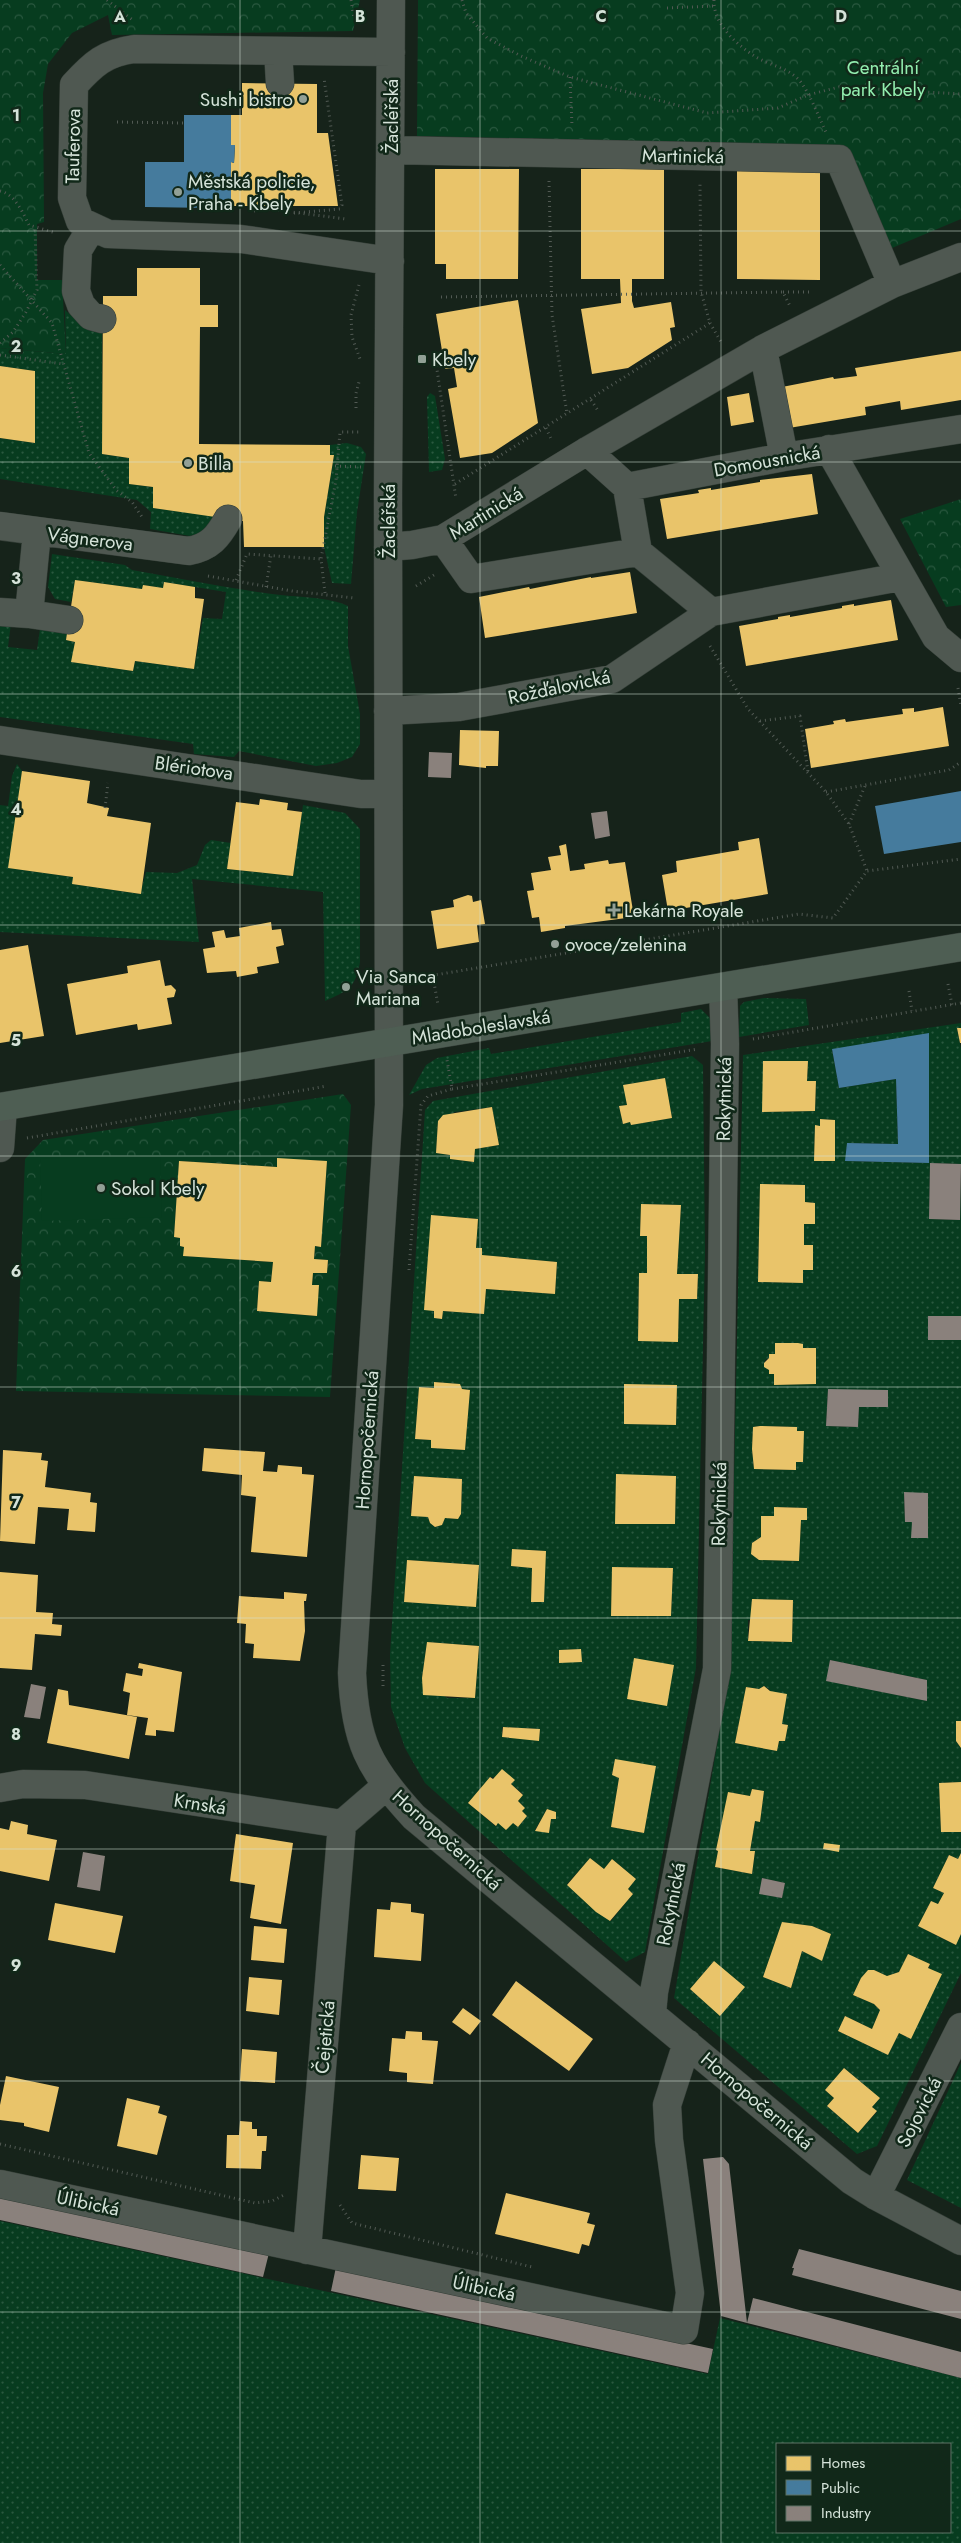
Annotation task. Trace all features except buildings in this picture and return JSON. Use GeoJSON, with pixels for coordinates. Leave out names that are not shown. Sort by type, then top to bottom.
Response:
{"type":"FeatureCollection","features":[{"type":"Feature","properties":{"kind":"main road","name":"Mladoboleslavská"},"geometry":{"type":"LineString","coordinates":[[2,1107],[961,947]]}},
{"type":"Feature","properties":{"kind":"street","name":"Žacléřská"},"geometry":{"type":"LineString","coordinates":[[389,1042],[388,547],[391,0]]}},
{"type":"Feature","properties":{"kind":"street","name":"Tauferova"},"geometry":{"type":"LineString","coordinates":[[390,261],[241,239],[108,234],[80,221],[72,198],[74,85],[92,66],[115,52],[134,49],[391,52]]}},
{"type":"Feature","properties":{"kind":"street"},"geometry":{"type":"LineString","coordinates":[[278,51],[280,84]]}},
{"type":"Feature","properties":{"kind":"street","name":"Martinická"},"geometry":{"type":"LineString","coordinates":[[391,150],[826,159]]}},
{"type":"Feature","properties":{"kind":"street"},"geometry":{"type":"LineString","coordinates":[[826,159],[892,284]]}},
{"type":"Feature","properties":{"kind":"street"},"geometry":{"type":"LineString","coordinates":[[92,227],[78,250],[76,291],[81,305],[91,316],[102,319]]}},
{"type":"Feature","properties":{"kind":"street","name":"Martinická"},"geometry":{"type":"LineString","coordinates":[[388,547],[443,539],[587,451],[763,349],[892,284],[961,257]]}},
{"type":"Feature","properties":{"kind":"street"},"geometry":{"type":"LineString","coordinates":[[763,349],[784,457]]}},
{"type":"Feature","properties":{"kind":"street","name":"Domousnická"},"geometry":{"type":"LineString","coordinates":[[627,487],[829,449],[961,429]]}},
{"type":"Feature","properties":{"kind":"street"},"geometry":{"type":"LineString","coordinates":[[829,449],[900,577],[936,637],[961,658]]}},
{"type":"Feature","properties":{"kind":"street"},"geometry":{"type":"LineString","coordinates":[[587,451],[627,487],[638,552],[703,617]]}},
{"type":"Feature","properties":{"kind":"street","name":"Vágnerova"},"geometry":{"type":"LineString","coordinates":[[0,526],[189,551],[203,548],[218,537],[228,519]]}},
{"type":"Feature","properties":{"kind":"street","name":"Vágnerova"},"geometry":{"type":"LineString","coordinates":[[29,614],[37,532]]}},
{"type":"Feature","properties":{"kind":"street"},"geometry":{"type":"LineString","coordinates":[[443,539],[471,579],[638,552]]}},
{"type":"Feature","properties":{"kind":"street","name":"Rožďalovická"},"geometry":{"type":"LineString","coordinates":[[388,711],[459,707],[612,679],[703,617],[900,577]]}},
{"type":"Feature","properties":{"kind":"street"},"geometry":{"type":"LineString","coordinates":[[0,612],[69,620]]}},
{"type":"Feature","properties":{"kind":"street","name":"Blériotova"},"geometry":{"type":"LineString","coordinates":[[0,740],[361,794],[388,794]]}},
{"type":"Feature","properties":{"kind":"street","name":"Rokytnická"},"geometry":{"type":"LineString","coordinates":[[652,2014],[654,1992],[717,1669],[725,1054],[723,987]]}},
{"type":"Feature","properties":{"kind":"street","name":"Hornopočernická"},"geometry":{"type":"LineString","coordinates":[[389,1042],[388,1125],[352,1673],[358,1725],[367,1754],[386,1786],[414,1817],[852,2181],[876,2196],[961,2240]]}},
{"type":"Feature","properties":{"kind":"street"},"geometry":{"type":"LineString","coordinates":[[0,1148],[2,1107]]}},
{"type":"Feature","properties":{"kind":"street","name":"Krnská"},"geometry":{"type":"LineString","coordinates":[[0,1788],[23,1784],[85,1785],[342,1824]]}},
{"type":"Feature","properties":{"kind":"street"},"geometry":{"type":"LineString","coordinates":[[342,1824],[386,1786]]}},
{"type":"Feature","properties":{"kind":"street","name":"Čejetická"},"geometry":{"type":"LineString","coordinates":[[307,2250],[342,1824]]}},
{"type":"Feature","properties":{"kind":"street","name":"Sojovická"},"geometry":{"type":"LineString","coordinates":[[876,2196],[961,2027]]}},
{"type":"Feature","properties":{"kind":"street","name":"Úlibická"},"geometry":{"type":"LineString","coordinates":[[0,2184],[684,2330],[690,2293],[669,2140],[667,2104],[687,2043]]}},
{"type":"Feature","properties":{"kind":"path"},"geometry":{"type":"LineString","coordinates":[[107,0],[134,21],[134,27]]}},
{"type":"Feature","properties":{"kind":"path"},"geometry":{"type":"LineString","coordinates":[[351,0],[354,19]]}},
{"type":"Feature","properties":{"kind":"path"},"geometry":{"type":"LineString","coordinates":[[462,0],[466,13],[487,38],[522,56],[570,76],[706,112],[778,108],[808,95],[838,87],[961,94]]}},
{"type":"Feature","properties":{"kind":"path"},"geometry":{"type":"LineString","coordinates":[[714,0],[714,6],[725,31],[756,57],[788,71],[799,79],[808,95],[826,159]]}},
{"type":"Feature","properties":{"kind":"path"},"geometry":{"type":"LineString","coordinates":[[667,8],[714,6]]}},
{"type":"Feature","properties":{"kind":"path"},"geometry":{"type":"LineString","coordinates":[[566,414],[550,295],[561,154],[570,76]]}},
{"type":"Feature","properties":{"kind":"path"},"geometry":{"type":"LineString","coordinates":[[294,213],[340,209],[342,205],[324,87]]}},
{"type":"Feature","properties":{"kind":"path"},"geometry":{"type":"LineString","coordinates":[[117,122],[184,123]]}},
{"type":"Feature","properties":{"kind":"path"},"geometry":{"type":"LineString","coordinates":[[455,484],[591,400],[710,323],[702,292],[700,156]]}},
{"type":"Feature","properties":{"kind":"path"},"geometry":{"type":"LineString","coordinates":[[0,191],[5,192],[15,200],[30,225],[40,229]]}},
{"type":"Feature","properties":{"kind":"path"},"geometry":{"type":"LineString","coordinates":[[252,212],[268,209],[346,219]]}},
{"type":"Feature","properties":{"kind":"path"},"geometry":{"type":"LineString","coordinates":[[0,344],[13,332],[37,290],[35,228]]}},
{"type":"Feature","properties":{"kind":"path"},"geometry":{"type":"LineString","coordinates":[[0,265],[52,323],[89,453],[116,490],[132,502],[142,515],[143,546]]}},
{"type":"Feature","properties":{"kind":"path"},"geometry":{"type":"LineString","coordinates":[[358,282],[360,287],[351,316],[352,337],[362,366]]}},
{"type":"Feature","properties":{"kind":"path"},"geometry":{"type":"LineString","coordinates":[[441,297],[783,292],[802,328]]}},
{"type":"Feature","properties":{"kind":"path"},"geometry":{"type":"LineString","coordinates":[[0,356],[63,364]]}},
{"type":"Feature","properties":{"kind":"path"},"geometry":{"type":"LineString","coordinates":[[435,356],[457,507]]}},
{"type":"Feature","properties":{"kind":"path"},"geometry":{"type":"LineString","coordinates":[[356,408],[356,393],[360,379]]}},
{"type":"Feature","properties":{"kind":"path"},"geometry":{"type":"LineString","coordinates":[[591,400],[597,409]]}},
{"type":"Feature","properties":{"kind":"path"},"geometry":{"type":"LineString","coordinates":[[546,428],[551,438]]}},
{"type":"Feature","properties":{"kind":"path"},"geometry":{"type":"LineString","coordinates":[[325,593],[321,559],[336,480],[335,466],[340,432],[365,432]]}},
{"type":"Feature","properties":{"kind":"path"},"geometry":{"type":"LineString","coordinates":[[335,466],[367,467]]}},
{"type":"Feature","properties":{"kind":"path"},"geometry":{"type":"LineString","coordinates":[[236,580],[248,554],[321,559]]}},
{"type":"Feature","properties":{"kind":"path"},"geometry":{"type":"LineString","coordinates":[[266,587],[271,555]]}},
{"type":"Feature","properties":{"kind":"path"},"geometry":{"type":"LineString","coordinates":[[199,575],[236,580],[266,587],[354,598]]}},
{"type":"Feature","properties":{"kind":"path"},"geometry":{"type":"LineString","coordinates":[[703,617],[748,708],[826,792],[849,824],[867,871]]}},
{"type":"Feature","properties":{"kind":"path"},"geometry":{"type":"LineString","coordinates":[[958,688],[961,706]]}},
{"type":"Feature","properties":{"kind":"path"},"geometry":{"type":"LineString","coordinates":[[760,722],[800,716],[808,773]]}},
{"type":"Feature","properties":{"kind":"path"},"geometry":{"type":"LineString","coordinates":[[826,792],[949,770],[961,762]]}},
{"type":"Feature","properties":{"kind":"path"},"geometry":{"type":"LineString","coordinates":[[105,808],[109,782]]}},
{"type":"Feature","properties":{"kind":"path"},"geometry":{"type":"LineString","coordinates":[[849,824],[865,786]]}},
{"type":"Feature","properties":{"kind":"path"},"geometry":{"type":"LineString","coordinates":[[414,978],[432,977],[799,914],[833,918],[867,871],[961,858]]}},
{"type":"Feature","properties":{"kind":"path"},"geometry":{"type":"LineString","coordinates":[[432,977],[438,1005]]}},
{"type":"Feature","properties":{"kind":"path"},"geometry":{"type":"LineString","coordinates":[[948,984],[952,1005]]}},
{"type":"Feature","properties":{"kind":"path"},"geometry":{"type":"LineString","coordinates":[[909,991],[912,1011]]}},
{"type":"Feature","properties":{"kind":"path"},"geometry":{"type":"LineString","coordinates":[[748,1040],[961,1003]]}},
{"type":"Feature","properties":{"kind":"path"},"geometry":{"type":"LineString","coordinates":[[408,1273],[421,1105],[428,1096],[452,1089],[703,1048]]}},
{"type":"Feature","properties":{"kind":"path"},"geometry":{"type":"LineString","coordinates":[[446,1054],[452,1089]]}},
{"type":"Feature","properties":{"kind":"path"},"geometry":{"type":"LineString","coordinates":[[26,1139],[327,1086]]}},
{"type":"Feature","properties":{"kind":"path"},"geometry":{"type":"LineString","coordinates":[[382,1657],[384,1696]]}},
{"type":"Feature","properties":{"kind":"path"},"geometry":{"type":"LineString","coordinates":[[0,2144],[256,2203],[272,2200],[284,2194],[287,2190]]}},
{"type":"Feature","properties":{"kind":"path"},"geometry":{"type":"LineString","coordinates":[[352,2223],[534,2267]]}},
{"type":"Feature","properties":{"kind":"green space"},"geometry":{"type":"Polygon","coordinates":[[[0,0],[360,0],[353,31],[112,35],[108,15],[72,33],[48,64],[43,93],[44,222],[37,224],[37,280],[62,280],[66,354],[0,348],[0,0]]]}},
{"type":"Feature","properties":{"kind":"green space","name":"Centrální park Kbely"},"geometry":{"type":"Polygon","coordinates":[[[418,0],[961,0],[961,219],[892,248],[846,146],[417,136],[418,0]]]}},
{"type":"Feature","properties":{"kind":"green space"},"geometry":{"type":"Polygon","coordinates":[[[65,310],[84,327],[102,330],[102,454],[129,458],[129,484],[153,487],[153,508],[215,516],[210,531],[190,536],[150,529],[151,512],[137,500],[0,479],[0,438],[35,443],[35,371],[0,366],[0,348],[66,354],[65,310]]]}},
{"type":"Feature","properties":{"kind":"green space"},"geometry":{"type":"Polygon","coordinates":[[[430,393],[435,396],[445,459],[442,470],[429,472],[427,397],[430,393]]]}},
{"type":"Feature","properties":{"kind":"green space"},"geometry":{"type":"Polygon","coordinates":[[[347,443],[361,447],[366,454],[357,512],[351,584],[332,583],[324,547],[324,517],[334,456],[330,455],[330,445],[347,443]]]}},
{"type":"Feature","properties":{"kind":"green space"},"geometry":{"type":"Polygon","coordinates":[[[961,499],[961,605],[946,607],[900,519],[961,499]]]}},
{"type":"Feature","properties":{"kind":"green space"},"geometry":{"type":"Polygon","coordinates":[[[52,554],[125,565],[132,570],[219,586],[322,599],[348,606],[348,646],[360,714],[360,744],[352,757],[337,763],[316,766],[239,751],[234,757],[194,754],[193,744],[0,717],[0,621],[11,623],[8,647],[37,650],[41,622],[68,628],[66,640],[75,642],[72,662],[133,671],[135,661],[194,669],[203,618],[222,619],[226,592],[164,582],[163,588],[143,585],[142,589],[75,580],[71,602],[55,599],[48,587],[52,554]]]}},
{"type":"Feature","properties":{"kind":"green space"},"geometry":{"type":"Polygon","coordinates":[[[17,764],[22,771],[9,868],[73,877],[73,884],[140,894],[146,872],[177,873],[197,865],[205,845],[211,840],[231,843],[227,869],[293,876],[303,805],[345,813],[360,829],[360,962],[353,983],[345,991],[325,1001],[323,892],[192,879],[199,942],[0,932],[0,805],[8,806],[12,776],[17,764]]]}},
{"type":"Feature","properties":{"kind":"green space"},"geometry":{"type":"Polygon","coordinates":[[[764,998],[806,999],[809,1025],[739,1037],[740,1006],[744,1002],[764,998]]]}},
{"type":"Feature","properties":{"kind":"green space"},"geometry":{"type":"Polygon","coordinates":[[[701,1009],[711,1019],[712,1041],[422,1089],[409,1095],[426,1065],[437,1058],[489,1048],[491,1054],[681,1022],[681,1013],[701,1009]]]}},
{"type":"Feature","properties":{"kind":"green space"},"geometry":{"type":"Polygon","coordinates":[[[961,1023],[961,1028],[957,1029],[961,1048],[961,1164],[961,1316],[961,1721],[956,1722],[956,1741],[961,1748],[961,1782],[939,1783],[941,1832],[961,1832],[961,1853],[958,1859],[949,1855],[933,1888],[944,1893],[938,1904],[931,1901],[918,1926],[955,1945],[961,1934],[961,1973],[877,2146],[857,2154],[674,1998],[730,1669],[743,1055],[961,1023]],[[929,1034],[832,1050],[839,1088],[896,1079],[898,1144],[847,1143],[846,1161],[929,1163],[929,1034]],[[808,1062],[762,1112],[815,1111],[816,1082],[807,1081],[808,1062]],[[821,1119],[820,1126],[815,1126],[814,1160],[834,1161],[835,1120],[821,1119]],[[930,1163],[929,1219],[960,1220],[961,1164],[930,1163]],[[760,1184],[758,1282],[803,1283],[803,1270],[813,1270],[813,1245],[804,1245],[804,1224],[815,1224],[815,1203],[805,1202],[805,1185],[760,1184]],[[928,1316],[928,1339],[961,1316],[928,1316]],[[775,1343],[775,1354],[769,1354],[769,1358],[765,1360],[764,1365],[769,1370],[769,1374],[774,1374],[774,1385],[815,1384],[816,1348],[803,1348],[797,1343],[775,1343]],[[828,1390],[826,1426],[858,1427],[859,1407],[888,1407],[888,1391],[828,1390]],[[753,1427],[752,1449],[754,1469],[796,1470],[796,1462],[803,1462],[803,1431],[797,1431],[796,1427],[753,1427]],[[904,1493],[905,1522],[912,1522],[912,1537],[928,1537],[928,1493],[904,1493]],[[774,1507],[774,1516],[761,1516],[761,1537],[752,1543],[751,1554],[760,1560],[799,1561],[801,1520],[807,1520],[807,1508],[774,1507]],[[752,1599],[751,1620],[748,1620],[748,1641],[792,1642],[793,1600],[752,1599]],[[830,1660],[827,1681],[927,1701],[927,1680],[830,1660]],[[764,1686],[759,1689],[746,1687],[735,1743],[777,1751],[779,1741],[785,1741],[788,1725],[782,1724],[769,1689],[764,1686]],[[752,1789],[750,1796],[728,1792],[716,1850],[718,1851],[715,1867],[752,1874],[755,1852],[750,1851],[755,1821],[760,1821],[764,1791],[752,1789]],[[762,1878],[760,1894],[782,1898],[785,1883],[762,1878]],[[782,1922],[763,1977],[791,1988],[802,1951],[822,1960],[831,1934],[812,1926],[782,1922]],[[908,1954],[899,1972],[887,1976],[874,1970],[868,1970],[861,1978],[853,1995],[874,2004],[880,2010],[872,2029],[845,2016],[838,2031],[888,2055],[899,2033],[911,2039],[930,1964],[908,1954]],[[714,1961],[690,1989],[720,2015],[714,1961]],[[844,2068],[825,2090],[834,2098],[827,2106],[858,2133],[877,2112],[872,2107],[880,2098],[844,2068]]]}},
{"type":"Feature","properties":{"kind":"green space"},"geometry":{"type":"Polygon","coordinates":[[[692,1056],[703,1065],[705,1252],[696,1668],[645,1952],[626,1962],[425,1783],[405,1748],[391,1707],[390,1655],[425,1110],[433,1101],[692,1056]],[[665,1078],[624,1085],[627,1105],[619,1106],[623,1124],[630,1122],[631,1125],[672,1118],[665,1078]],[[492,1107],[455,1112],[438,1121],[436,1153],[450,1155],[450,1159],[474,1162],[475,1149],[499,1145],[492,1107]],[[641,1204],[640,1236],[647,1236],[647,1273],[639,1273],[638,1341],[678,1341],[679,1299],[697,1299],[698,1274],[677,1274],[681,1205],[641,1204]],[[431,1215],[434,1318],[442,1319],[443,1311],[484,1314],[486,1289],[555,1294],[557,1262],[482,1255],[482,1248],[476,1248],[478,1219],[431,1215]],[[434,1382],[434,1388],[419,1387],[415,1439],[431,1440],[431,1448],[465,1450],[470,1390],[462,1389],[460,1384],[434,1382]],[[677,1385],[624,1424],[676,1425],[677,1385]],[[616,1475],[616,1524],[675,1524],[676,1476],[616,1475]],[[414,1476],[410,1513],[428,1517],[430,1523],[435,1527],[442,1525],[445,1518],[458,1519],[461,1514],[462,1479],[414,1476]],[[512,1549],[511,1566],[532,1568],[531,1602],[544,1602],[545,1551],[512,1549]],[[407,1560],[404,1602],[476,1606],[479,1565],[407,1560]],[[612,1567],[611,1616],[671,1616],[673,1568],[612,1567]],[[427,1642],[422,1678],[447,1698],[475,1698],[479,1646],[427,1642]],[[581,1649],[559,1650],[559,1663],[581,1649]],[[502,1727],[502,1737],[539,1740],[540,1729],[502,1727]],[[615,1760],[612,1774],[619,1778],[611,1827],[644,1833],[655,1767],[615,1760]],[[490,1777],[468,1803],[495,1826],[498,1823],[513,1823],[518,1827],[527,1816],[522,1811],[525,1808],[518,1801],[523,1794],[511,1784],[514,1780],[490,1777]],[[547,1809],[535,1830],[549,1833],[551,1819],[556,1819],[556,1812],[547,1809]],[[590,1858],[567,1884],[596,1911],[611,1921],[633,1894],[628,1889],[636,1879],[612,1859],[604,1869],[590,1858]]]}},
{"type":"Feature","properties":{"kind":"green space"},"geometry":{"type":"Polygon","coordinates":[[[343,1094],[351,1105],[330,1397],[16,1391],[25,1159],[43,1140],[343,1094]],[[277,1159],[277,1167],[179,1161],[174,1237],[180,1238],[180,1246],[184,1247],[184,1256],[273,1262],[271,1282],[259,1281],[257,1311],[316,1316],[319,1285],[312,1285],[313,1273],[327,1273],[328,1260],[314,1259],[315,1246],[321,1247],[327,1161],[277,1159]]]}},
{"type":"Feature","properties":{"kind":"green space","name":"Sokol Kbely"},"geometry":{"type":"Polygon","coordinates":[[[160,1155],[162,1217],[42,1221],[40,1159],[160,1155]]]}},
{"type":"Feature","properties":{"kind":"green space"},"geometry":{"type":"Polygon","coordinates":[[[961,2063],[961,2208],[907,2180],[961,2063]]]}},
{"type":"Feature","properties":{"kind":"green space"},"geometry":{"type":"Polygon","coordinates":[[[0,2221],[708,2374],[720,2318],[961,2378],[961,2543],[0,2543],[0,2221]]]}},
{"type":"Feature","properties":{"kind":"place","name":"Sushi bistro"},"geometry":{"type":"Point","coordinates":[303,99]}},
{"type":"Feature","properties":{"kind":"place","name":"Městská policie, Praha - Kbely"},"geometry":{"type":"Point","coordinates":[178,192]}},
{"type":"Feature","properties":{"kind":"place","name":"Kbely"},"geometry":{"type":"Point","coordinates":[422,359]}},
{"type":"Feature","properties":{"kind":"place","name":"Billa"},"geometry":{"type":"Point","coordinates":[188,463]}},
{"type":"Feature","properties":{"kind":"place","name":"Lekárna Royale"},"geometry":{"type":"Point","coordinates":[614,910]}},
{"type":"Feature","properties":{"kind":"place","name":"ovoce/zelenina"},"geometry":{"type":"Point","coordinates":[555,944]}},
{"type":"Feature","properties":{"kind":"place","name":"Via Sanca Mariana"},"geometry":{"type":"Point","coordinates":[346,987]}},
{"type":"Feature","properties":{"kind":"place","name":"Sokol Kbely"},"geometry":{"type":"Point","coordinates":[101,1188]}}]}
